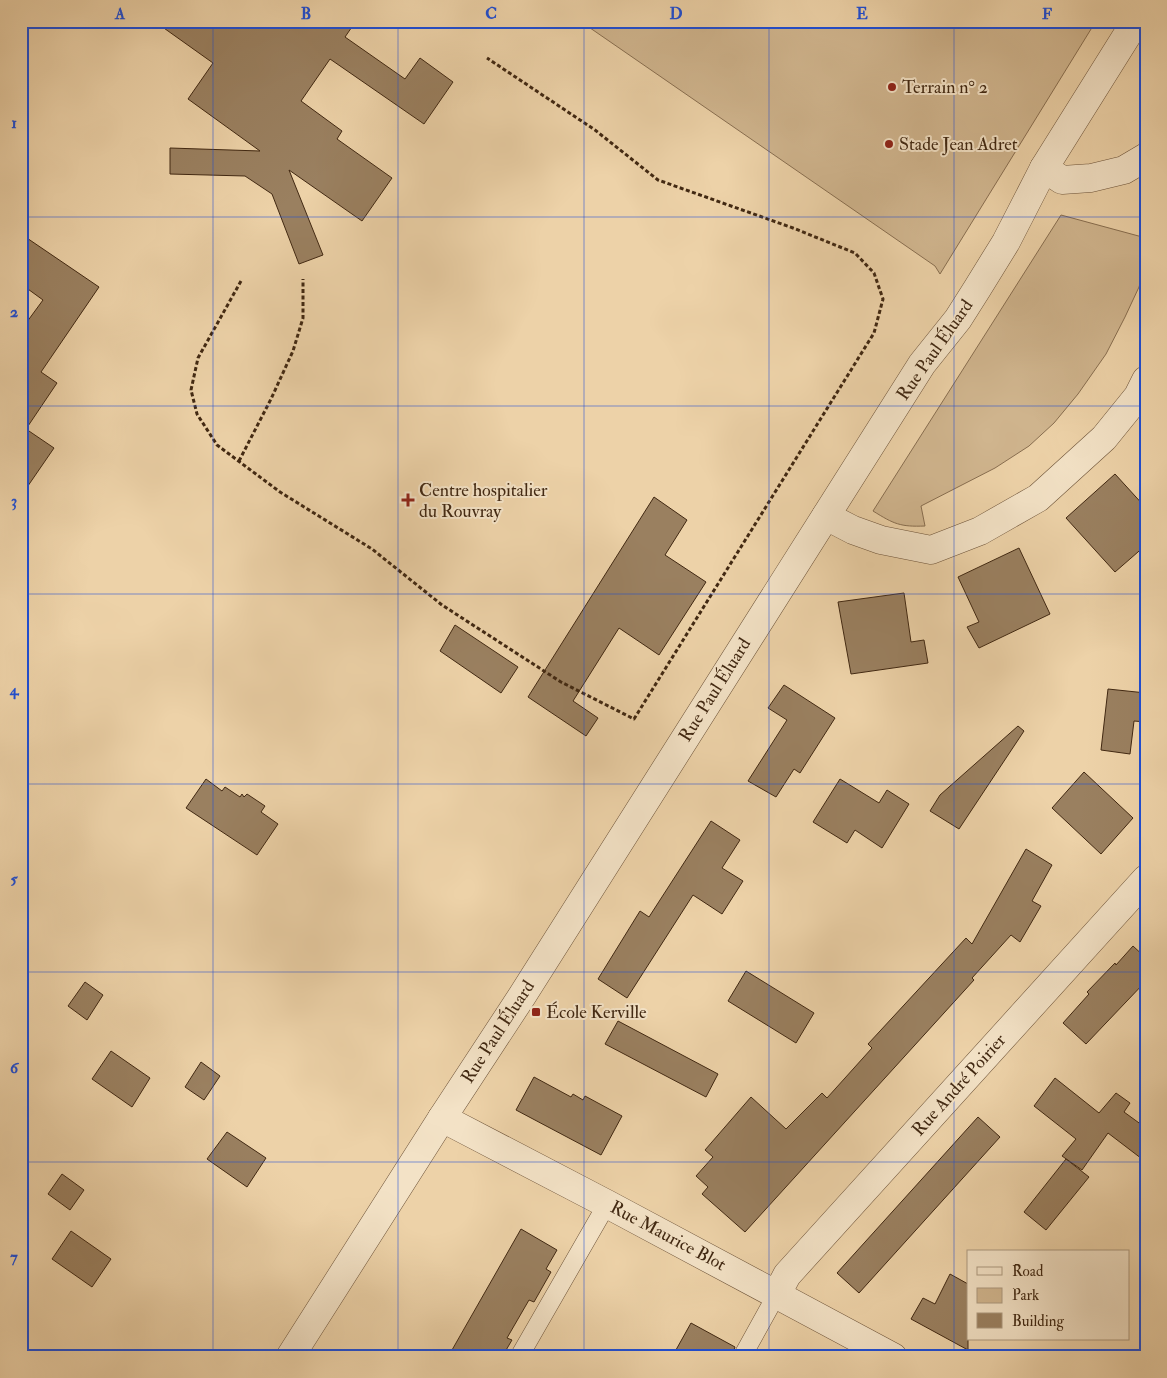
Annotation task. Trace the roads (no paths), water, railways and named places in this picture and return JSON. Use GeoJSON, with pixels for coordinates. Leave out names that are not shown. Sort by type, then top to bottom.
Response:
{"type":"FeatureCollection","features":[{"type":"Feature","properties":{"kind":"street","name":"Rue Paul Éluard"},"geometry":{"type":"LineString","coordinates":[[290,1357],[522,996],[922,364],[958,319],[977,289],[1006,242],[1044,168],[1136,21]]}},
{"type":"Feature","properties":{"kind":"street"},"geometry":{"type":"LineString","coordinates":[[1044,168],[1062,180],[1082,179],[1124,170],[1146,157]]}},
{"type":"Feature","properties":{"kind":"street"},"geometry":{"type":"LineString","coordinates":[[826,516],[853,530],[881,540],[931,550],[980,531],[1038,498],[1046,491],[1104,438],[1138,396],[1146,380]]}},
{"type":"Feature","properties":{"kind":"street","name":"Rue André Poirier"},"geometry":{"type":"LineString","coordinates":[[777,1294],[787,1275],[1146,878]]}},
{"type":"Feature","properties":{"kind":"street","name":"Rue Maurice Blot"},"geometry":{"type":"LineString","coordinates":[[442,1118],[893,1357]]}},
{"type":"Feature","properties":{"kind":"lane"},"geometry":{"type":"LineString","coordinates":[[519,1357],[607,1204]]}},
{"type":"Feature","properties":{"kind":"lane"},"geometry":{"type":"LineString","coordinates":[[742,1357],[777,1294]]}},
{"type":"Feature","properties":{"kind":"place","name":"Terrain n° 2"},"geometry":{"type":"Point","coordinates":[892,87]}},
{"type":"Feature","properties":{"kind":"place","name":"Stade Jean Adret"},"geometry":{"type":"Point","coordinates":[889,144]}},
{"type":"Feature","properties":{"kind":"place","name":"Centre hospitalier du Rouvray"},"geometry":{"type":"Point","coordinates":[408,500]}},
{"type":"Feature","properties":{"kind":"place","name":"École Kerville"},"geometry":{"type":"Point","coordinates":[536,1012]}}]}
